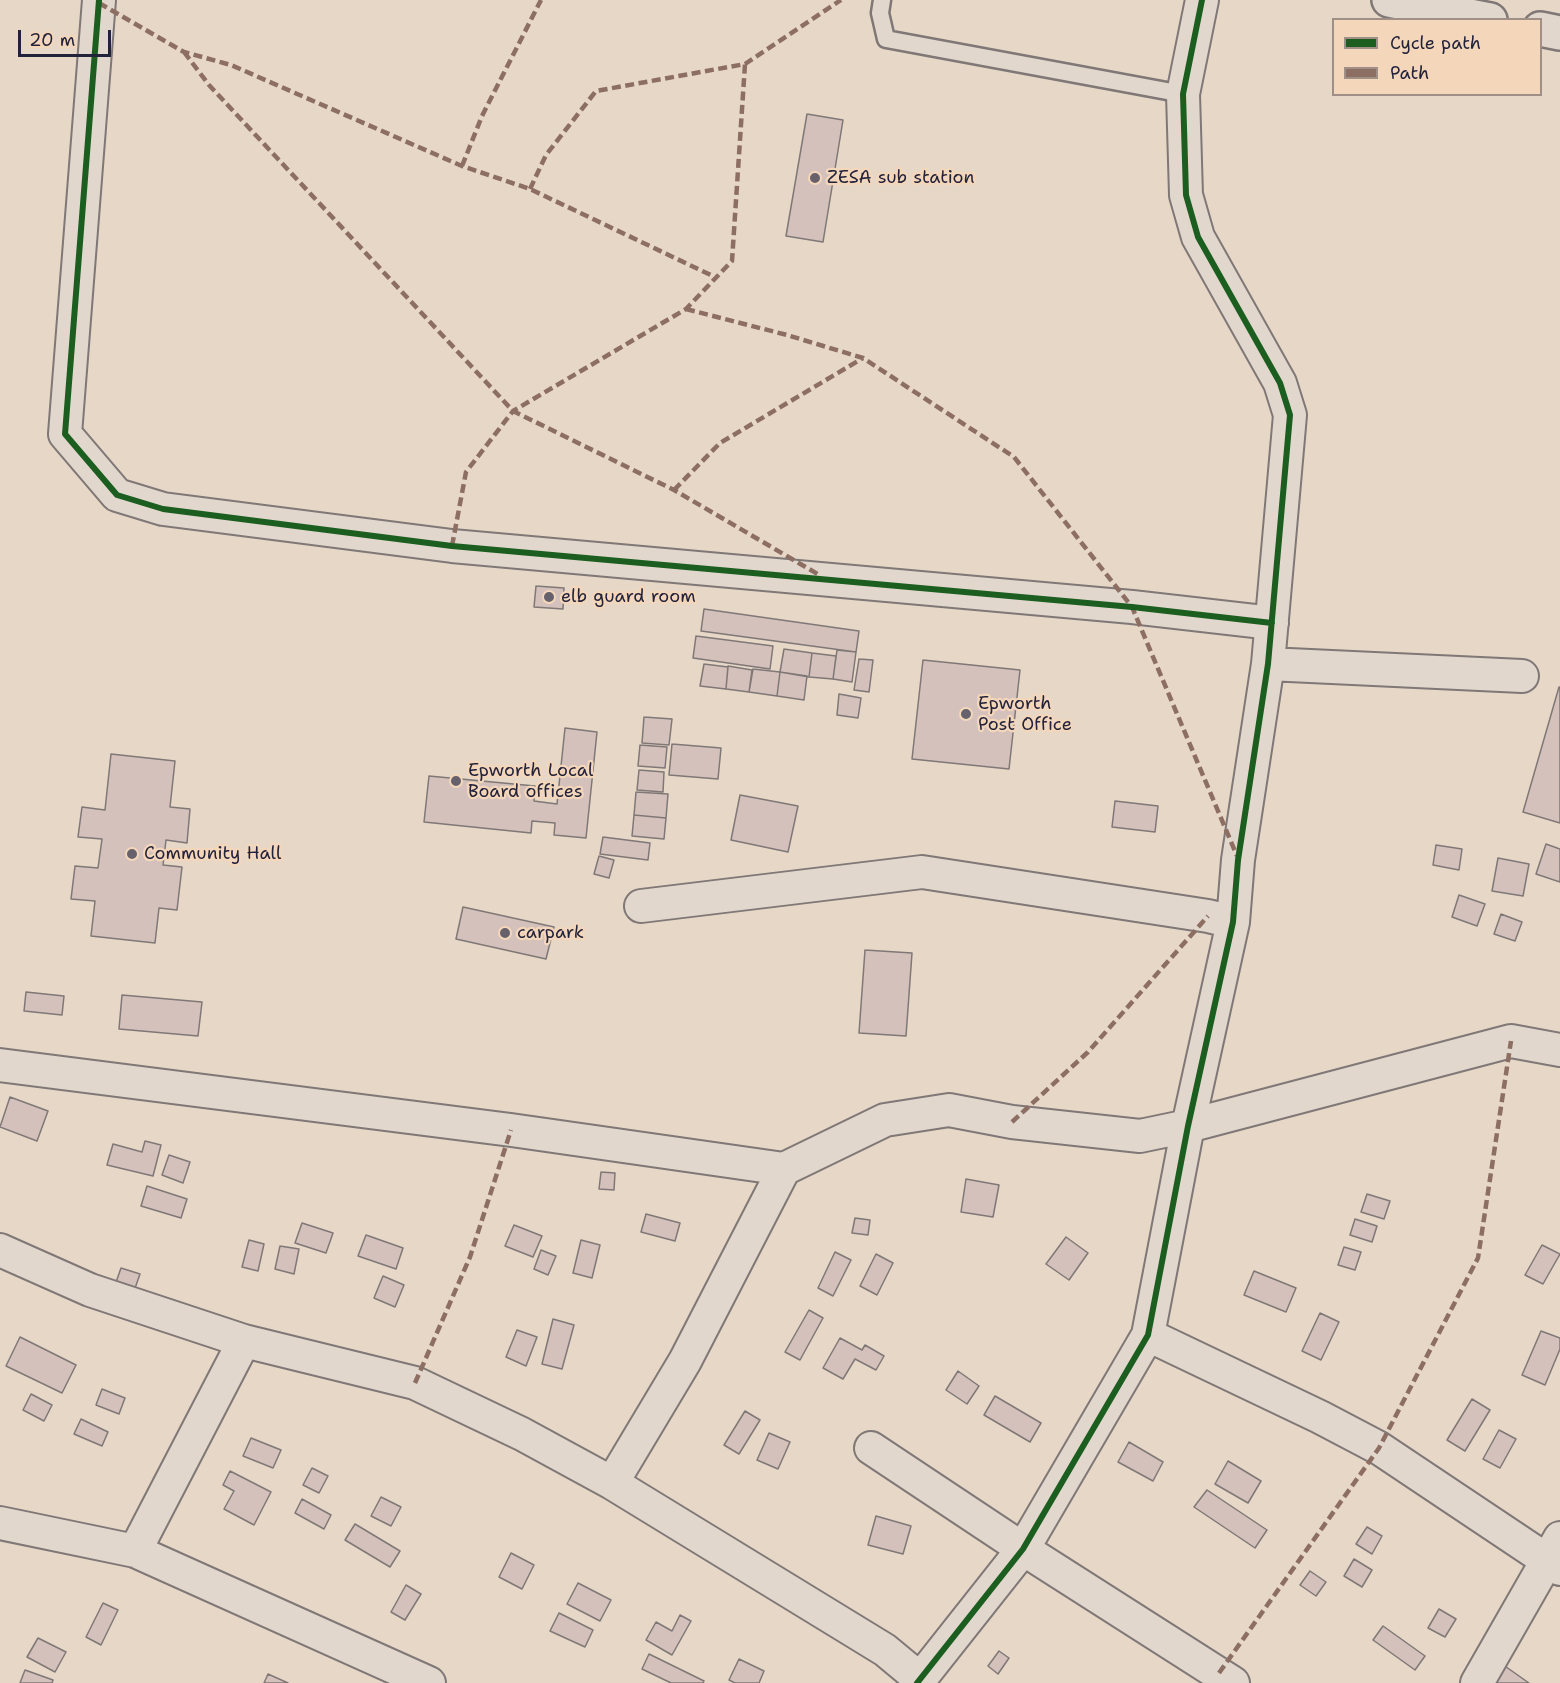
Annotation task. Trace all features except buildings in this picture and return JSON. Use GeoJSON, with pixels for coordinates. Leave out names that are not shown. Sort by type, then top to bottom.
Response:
{"type":"FeatureCollection","features":[{"type":"Feature","properties":{"kind":"main road"},"geometry":{"type":"LineString","coordinates":[[1389,0],[1480,18]]}},
{"type":"Feature","properties":{"kind":"main road"},"geometry":{"type":"LineString","coordinates":[[1542,29],[1560,33]]}},
{"type":"Feature","properties":{"kind":"street"},"geometry":{"type":"LineString","coordinates":[[99,0],[65,434],[117,495],[163,509],[452,546],[1132,607],[1272,623]]}},
{"type":"Feature","properties":{"kind":"street"},"geometry":{"type":"LineString","coordinates":[[0,1250],[90,1290],[244,1341],[415,1383],[522,1434],[612,1483],[885,1650],[919,1681],[1023,1549],[1148,1335],[1188,1126],[1233,922],[1239,860],[1268,664],[1290,415],[1280,383],[1198,237],[1186,195],[1183,94],[1202,0]]}},
{"type":"Feature","properties":{"kind":"street"},"geometry":{"type":"LineString","coordinates":[[1268,664],[1522,675]]}},
{"type":"Feature","properties":{"kind":"street"},"geometry":{"type":"LineString","coordinates":[[641,906],[922,872],[1208,916],[1233,922]]}},
{"type":"Feature","properties":{"kind":"street"},"geometry":{"type":"LineString","coordinates":[[0,1065],[500,1129],[784,1169],[885,1120],[949,1110],[1012,1122],[1140,1136],[1188,1126],[1511,1041],[1560,1050]]}},
{"type":"Feature","properties":{"kind":"street"},"geometry":{"type":"LineString","coordinates":[[612,1483],[685,1361],[784,1169]]}},
{"type":"Feature","properties":{"kind":"street"},"geometry":{"type":"LineString","coordinates":[[1148,1335],[1320,1417],[1379,1448],[1556,1556],[1477,1683]]}},
{"type":"Feature","properties":{"kind":"street"},"geometry":{"type":"LineString","coordinates":[[135,1551],[244,1341]]}},
{"type":"Feature","properties":{"kind":"street"},"geometry":{"type":"LineString","coordinates":[[871,1448],[1023,1549],[1233,1683]]}},
{"type":"Feature","properties":{"kind":"street"},"geometry":{"type":"LineString","coordinates":[[0,1523],[135,1551],[429,1683]]}},
{"type":"Feature","properties":{"kind":"lane"},"geometry":{"type":"LineString","coordinates":[[882,0],[880,14],[886,39],[1183,94]]}},
{"type":"Feature","properties":{"kind":"marked path"},"geometry":{"type":"LineString","coordinates":[[462,166],[482,116],[541,0]]}},
{"type":"Feature","properties":{"kind":"marked path"},"geometry":{"type":"LineString","coordinates":[[530,189],[546,155],[596,91],[745,64],[841,0]]}},
{"type":"Feature","properties":{"kind":"marked path"},"geometry":{"type":"LineString","coordinates":[[99,3],[184,52],[231,65],[462,166],[530,189],[717,278]]}},
{"type":"Feature","properties":{"kind":"marked path"},"geometry":{"type":"LineString","coordinates":[[184,52],[209,85],[513,411],[674,490],[821,576]]}},
{"type":"Feature","properties":{"kind":"marked path"},"geometry":{"type":"LineString","coordinates":[[452,546],[466,472],[513,411],[686,309],[732,261],[745,64]]}},
{"type":"Feature","properties":{"kind":"marked path"},"geometry":{"type":"LineString","coordinates":[[686,309],[787,335],[863,358],[1014,457],[1132,607],[1237,856]]}},
{"type":"Feature","properties":{"kind":"marked path"},"geometry":{"type":"LineString","coordinates":[[674,490],[720,443],[863,358]]}},
{"type":"Feature","properties":{"kind":"marked path"},"geometry":{"type":"LineString","coordinates":[[1012,1122],[1088,1052],[1208,916]]}},
{"type":"Feature","properties":{"kind":"marked path"},"geometry":{"type":"LineString","coordinates":[[1219,1673],[1379,1448],[1478,1258],[1511,1041]]}},
{"type":"Feature","properties":{"kind":"marked path"},"geometry":{"type":"LineString","coordinates":[[415,1383],[470,1257],[511,1130]]}},
{"type":"Feature","properties":{"kind":"cycle path"},"geometry":{"type":"LineString","coordinates":[[99,0],[65,434],[117,495],[163,509],[452,546],[1132,607],[1272,623]]}},
{"type":"Feature","properties":{"kind":"cycle path"},"geometry":{"type":"LineString","coordinates":[[917,1683],[1023,1549],[1148,1335],[1188,1126],[1233,922],[1238,860],[1268,664],[1290,415],[1280,383],[1198,237],[1186,195],[1183,94],[1202,0]]}},
{"type":"Feature","properties":{"kind":"place","name":"ZESA sub station"},"geometry":{"type":"Point","coordinates":[815,178]}},
{"type":"Feature","properties":{"kind":"place","name":"elb guard room"},"geometry":{"type":"Point","coordinates":[549,597]}},
{"type":"Feature","properties":{"kind":"place","name":"Epworth Post Office"},"geometry":{"type":"Point","coordinates":[966,714]}},
{"type":"Feature","properties":{"kind":"place","name":"Epworth Local Board offices"},"geometry":{"type":"Point","coordinates":[456,781]}},
{"type":"Feature","properties":{"kind":"place","name":"Community Hall"},"geometry":{"type":"Point","coordinates":[132,854]}},
{"type":"Feature","properties":{"kind":"place","name":"carpark"},"geometry":{"type":"Point","coordinates":[505,933]}}]}
